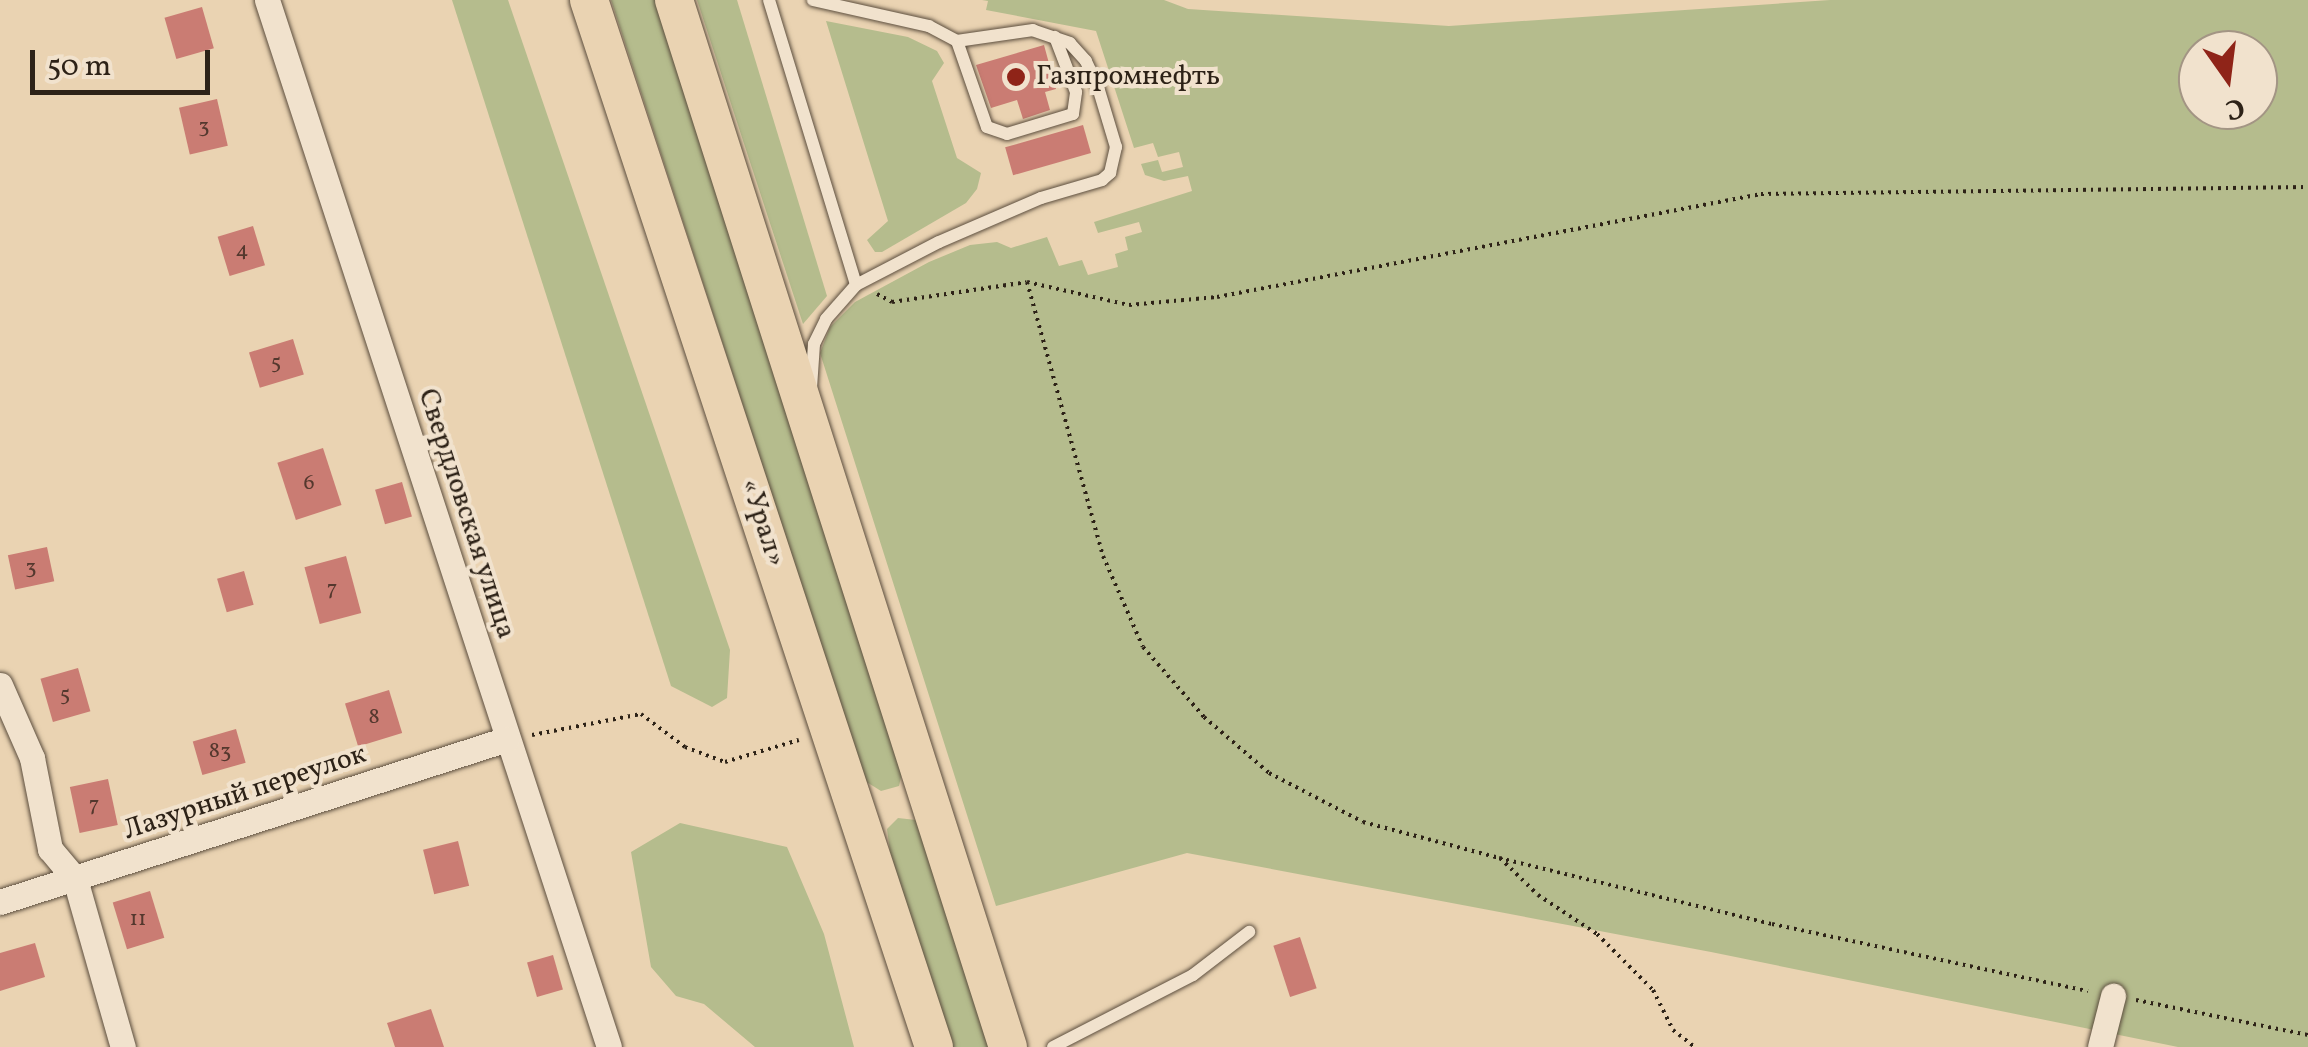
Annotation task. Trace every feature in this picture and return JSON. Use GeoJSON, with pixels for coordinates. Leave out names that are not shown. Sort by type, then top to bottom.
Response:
{"type":"FeatureCollection","features":[{"type":"Feature","properties":{"kind":"main road","name":"«Урал»"},"geometry":{"type":"LineString","coordinates":[[589,0],[934,1047]]}},
{"type":"Feature","properties":{"kind":"main road"},"geometry":{"type":"LineString","coordinates":[[674,0],[1008,1047]]}},
{"type":"Feature","properties":{"kind":"street","name":"Свердловская улица"},"geometry":{"type":"LineString","coordinates":[[267,0],[609,1047]]}},
{"type":"Feature","properties":{"kind":"street"},"geometry":{"type":"LineString","coordinates":[[0,685],[32,758],[50,849],[75,879],[123,1047]]}},
{"type":"Feature","properties":{"kind":"street","name":"Лазурный переулок"},"geometry":{"type":"LineString","coordinates":[[0,902],[507,739]]}},
{"type":"Feature","properties":{"kind":"street"},"geometry":{"type":"LineString","coordinates":[[2100,1047],[2114,996]]}},
{"type":"Feature","properties":{"kind":"lane"},"geometry":{"type":"LineString","coordinates":[[769,0],[856,285]]}},
{"type":"Feature","properties":{"kind":"lane"},"geometry":{"type":"LineString","coordinates":[[808,425],[814,344],[826,320],[856,285],[939,242],[1110,173],[1116,147],[1098,87],[1086,61],[1070,43],[1033,30],[957,40],[929,26],[813,0]]}},
{"type":"Feature","properties":{"kind":"lane"},"geometry":{"type":"LineString","coordinates":[[957,40],[986,126],[1006,134],[1073,114],[1076,92],[1055,37]]}},
{"type":"Feature","properties":{"kind":"lane"},"geometry":{"type":"LineString","coordinates":[[1052,1047],[1193,976],[1249,932]]}},
{"type":"Feature","properties":{"kind":"path"},"geometry":{"type":"LineString","coordinates":[[856,285],[892,302],[1027,282],[1129,305],[1217,297],[1761,194],[2308,187]]}},
{"type":"Feature","properties":{"kind":"path"},"geometry":{"type":"LineString","coordinates":[[1027,282],[1102,556],[1143,647],[1204,717],[1269,773],[1364,822],[1499,858],[1790,928],[2308,1035]]}},
{"type":"Feature","properties":{"kind":"path"},"geometry":{"type":"LineString","coordinates":[[507,739],[641,714],[685,746],[726,762],[830,730]]}},
{"type":"Feature","properties":{"kind":"path"},"geometry":{"type":"LineString","coordinates":[[1499,858],[1538,895],[1597,934],[1653,990],[1673,1030],[1694,1047]]}},
{"type":"Feature","properties":{"kind":"green space"},"geometry":{"type":"Polygon","coordinates":[[[452,0],[508,0],[730,650],[727,698],[712,707],[671,686],[452,0]]]}},
{"type":"Feature","properties":{"kind":"green space"},"geometry":{"type":"Polygon","coordinates":[[[611,0],[655,0],[903,768],[899,786],[881,791],[865,781],[611,0]]]}},
{"type":"Feature","properties":{"kind":"green space"},"geometry":{"type":"Polygon","coordinates":[[[697,0],[737,0],[827,296],[803,324],[697,0]]]}},
{"type":"Feature","properties":{"kind":"green space"},"geometry":{"type":"Polygon","coordinates":[[[982,0],[1164,0],[1188,9],[1449,26],[1830,0],[2308,0],[2308,1047],[2178,1047],[1711,952],[1187,853],[996,906],[820,353],[830,327],[855,302],[970,245],[997,242],[1011,248],[1047,237],[1059,266],[1082,260],[1088,275],[1118,267],[1115,254],[1128,250],[1125,237],[1142,232],[1139,222],[1098,233],[1094,222],[1192,191],[1188,176],[1164,181],[1145,175],[1141,164],[1158,160],[1162,172],[1183,167],[1179,152],[1158,157],[1153,143],[1134,148],[1096,31],[986,10],[988,1],[982,0]]]}},
{"type":"Feature","properties":{"kind":"green space"},"geometry":{"type":"Polygon","coordinates":[[[826,21],[908,37],[937,51],[944,63],[932,81],[957,158],[981,173],[977,189],[966,203],[882,252],[875,252],[867,240],[888,221],[826,21]]]}},
{"type":"Feature","properties":{"kind":"green space"},"geometry":{"type":"Polygon","coordinates":[[[898,818],[916,820],[993,1047],[952,1047],[890,852],[887,829],[898,818]]]}},
{"type":"Feature","properties":{"kind":"green space"},"geometry":{"type":"Polygon","coordinates":[[[680,823],[787,847],[824,934],[854,1047],[755,1047],[704,1004],[676,996],[651,967],[631,852],[680,823]]]}},
{"type":"Feature","properties":{"kind":"building"},"geometry":{"type":"Polygon","coordinates":[[[202,7],[214,48],[176,59],[165,18],[202,7]]]}},
{"type":"Feature","properties":{"kind":"building","name":"Газпромнефть"},"geometry":{"type":"Polygon","coordinates":[[[1044,45],[1056,89],[1045,92],[1050,110],[1023,119],[1017,100],[991,108],[976,65],[1044,45]]]}},
{"type":"Feature","properties":{"kind":"building"},"geometry":{"type":"Polygon","coordinates":[[[217,99],[228,146],[190,155],[179,108],[217,99]]]}},
{"type":"Feature","properties":{"kind":"building"},"geometry":{"type":"Polygon","coordinates":[[[1083,125],[1091,153],[1013,175],[1005,147],[1083,125]]]}},
{"type":"Feature","properties":{"kind":"building"},"geometry":{"type":"Polygon","coordinates":[[[253,226],[265,265],[230,276],[218,237],[253,226]]]}},
{"type":"Feature","properties":{"kind":"building"},"geometry":{"type":"Polygon","coordinates":[[[293,339],[304,374],[260,388],[249,352],[293,339]]]}},
{"type":"Feature","properties":{"kind":"building"},"geometry":{"type":"Polygon","coordinates":[[[323,448],[342,505],[296,520],[277,463],[323,448]]]}},
{"type":"Feature","properties":{"kind":"building"},"geometry":{"type":"Polygon","coordinates":[[[402,482],[412,517],[385,524],[375,490],[402,482]]]}},
{"type":"Feature","properties":{"kind":"building"},"geometry":{"type":"Polygon","coordinates":[[[47,547],[54,581],[15,590],[8,555],[47,547]]]}},
{"type":"Feature","properties":{"kind":"building"},"geometry":{"type":"Polygon","coordinates":[[[346,556],[361,613],[320,624],[304,567],[346,556]]]}},
{"type":"Feature","properties":{"kind":"building"},"geometry":{"type":"Polygon","coordinates":[[[244,571],[254,605],[227,612],[217,579],[244,571]]]}},
{"type":"Feature","properties":{"kind":"building"},"geometry":{"type":"Polygon","coordinates":[[[78,668],[90,711],[53,722],[41,679],[78,668]]]}},
{"type":"Feature","properties":{"kind":"building"},"geometry":{"type":"Polygon","coordinates":[[[389,690],[402,733],[358,746],[345,703],[389,690]]]}},
{"type":"Feature","properties":{"kind":"building"},"geometry":{"type":"Polygon","coordinates":[[[236,729],[246,763],[202,775],[193,741],[236,729]]]}},
{"type":"Feature","properties":{"kind":"building"},"geometry":{"type":"Polygon","coordinates":[[[108,779],[118,825],[80,833],[70,787],[108,779]]]}},
{"type":"Feature","properties":{"kind":"building"},"geometry":{"type":"Polygon","coordinates":[[[458,841],[469,886],[434,894],[423,850],[458,841]]]}},
{"type":"Feature","properties":{"kind":"building"},"geometry":{"type":"Polygon","coordinates":[[[150,891],[164,938],[127,949],[113,902],[150,891]]]}},
{"type":"Feature","properties":{"kind":"building"},"geometry":{"type":"Polygon","coordinates":[[[1300,937],[1317,988],[1290,997],[1273,946],[1300,937]]]}},
{"type":"Feature","properties":{"kind":"building"},"geometry":{"type":"Polygon","coordinates":[[[35,943],[45,977],[0,991],[0,953],[35,943]]]}},
{"type":"Feature","properties":{"kind":"building"},"geometry":{"type":"Polygon","coordinates":[[[553,955],[563,990],[537,997],[527,962],[553,955]]]}},
{"type":"Feature","properties":{"kind":"building"},"geometry":{"type":"Polygon","coordinates":[[[431,1009],[444,1047],[395,1047],[387,1023],[431,1009]]]}},
{"type":"Feature","properties":{"kind":"place","name":"Газпромнефть"},"geometry":{"type":"Point","coordinates":[1016,77]}}]}
